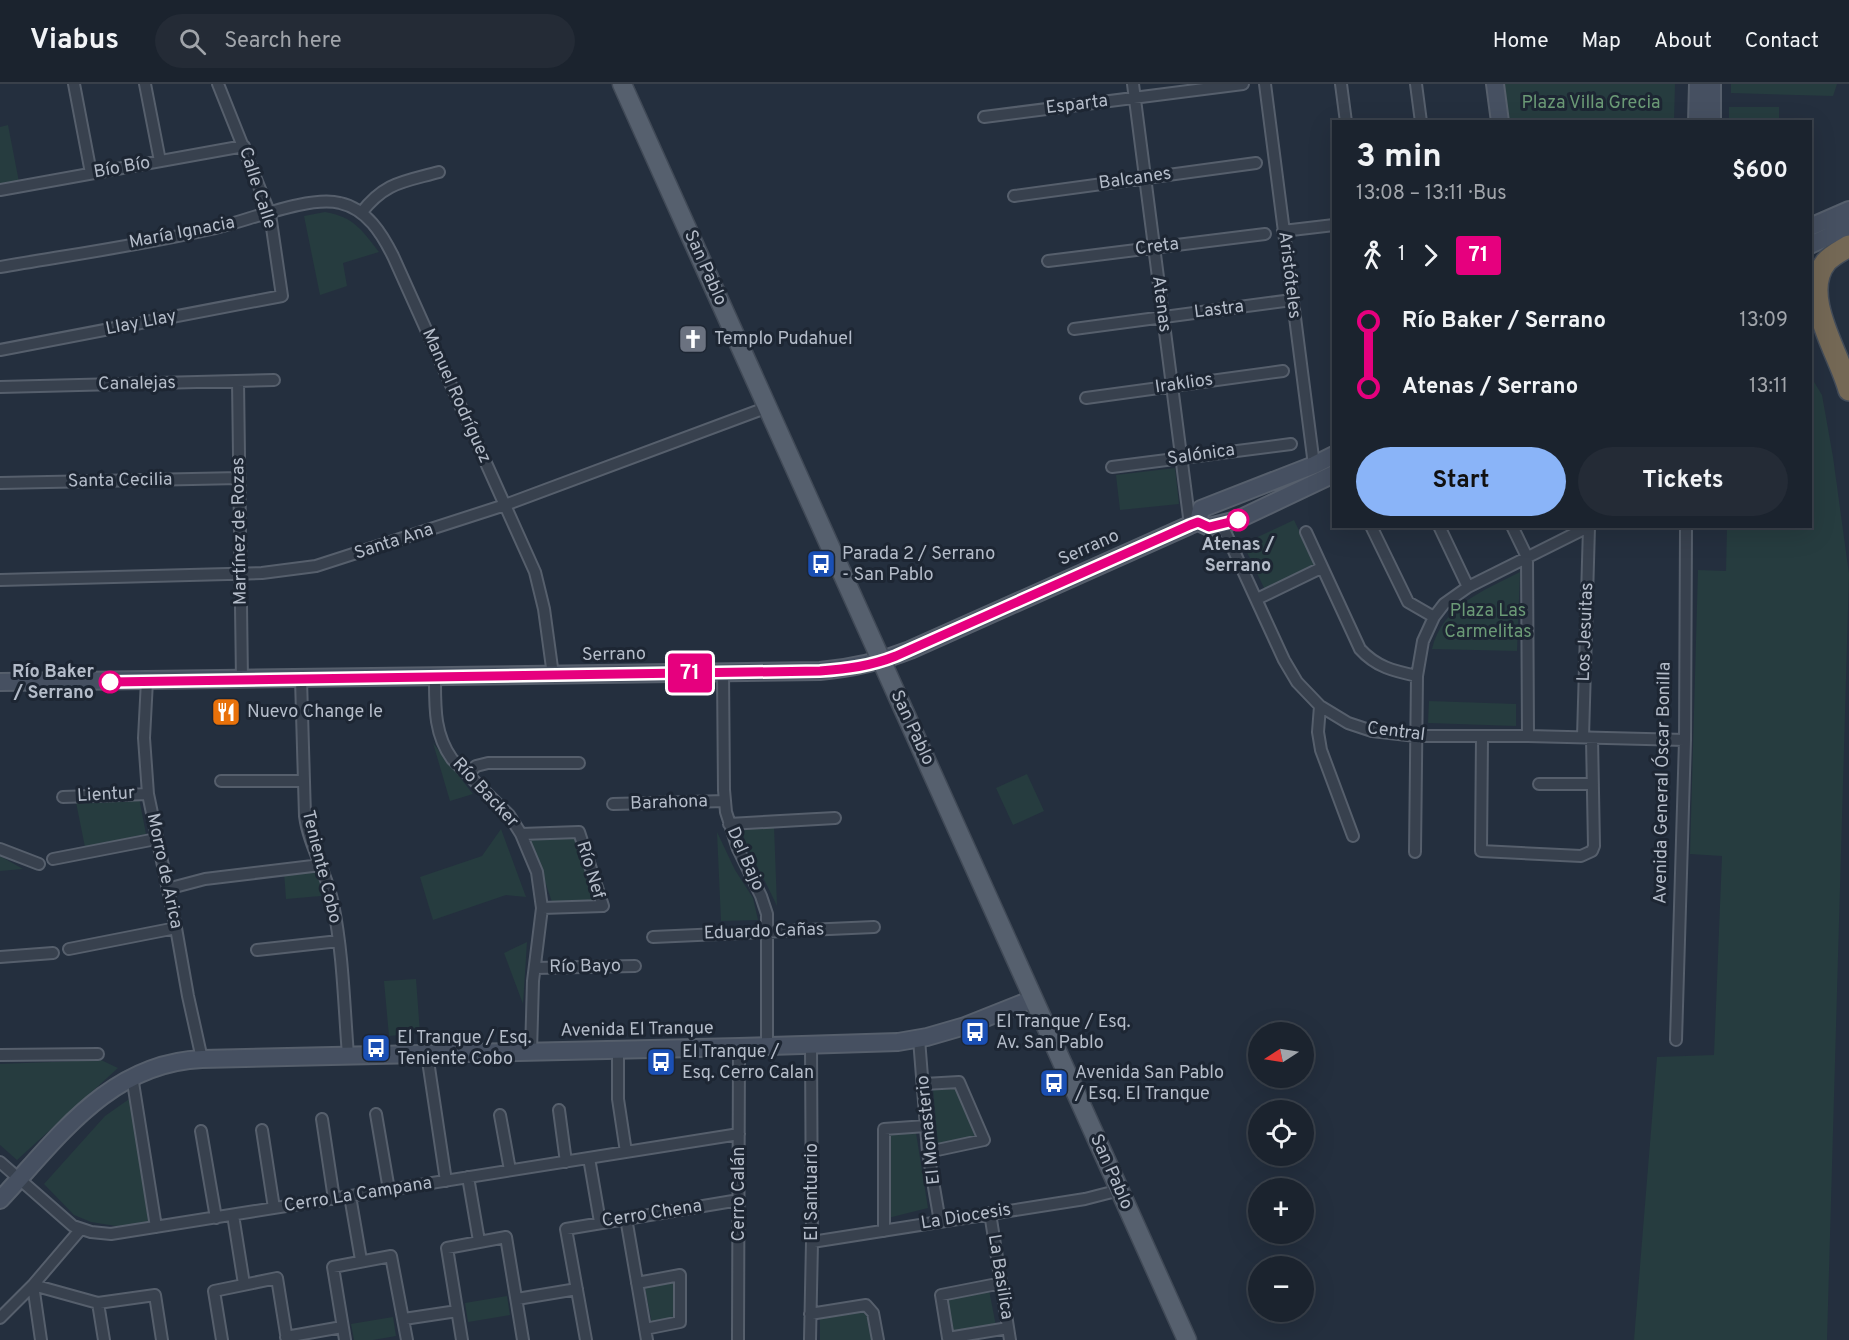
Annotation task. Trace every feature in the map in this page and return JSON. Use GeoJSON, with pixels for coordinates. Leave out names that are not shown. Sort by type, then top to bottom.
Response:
{"type":"FeatureCollection","features":[{"type":"Feature","properties":{"kind":"highway"},"geometry":{"type":"LineString","coordinates":[[1848,228],[1834,254],[1825,263],[1817,283],[1818,304],[1849,390]]}},
{"type":"Feature","properties":{"kind":"highway"},"geometry":{"type":"LineString","coordinates":[[1812,326],[1835,349]]}},
{"type":"Feature","properties":{"kind":"main road","name":"San Pablo"},"geometry":{"type":"LineString","coordinates":[[622,84],[1186,1340]]}},
{"type":"Feature","properties":{"kind":"main road"},"geometry":{"type":"LineString","coordinates":[[1495,84],[1500,120]]}},
{"type":"Feature","properties":{"kind":"main road"},"geometry":{"type":"LineString","coordinates":[[1697,120],[1698,84]]}},
{"type":"Feature","properties":{"kind":"main road"},"geometry":{"type":"LineString","coordinates":[[1712,84],[1712,120]]}},
{"type":"Feature","properties":{"kind":"main road"},"geometry":{"type":"LineString","coordinates":[[1812,227],[1848,228]]}},
{"type":"Feature","properties":{"kind":"main road"},"geometry":{"type":"LineString","coordinates":[[1812,243],[1848,228]]}},
{"type":"Feature","properties":{"kind":"main road","name":"Serrano"},"geometry":{"type":"LineString","coordinates":[[0,682],[820,671],[851,668],[882,661],[1194,523],[1201,509],[1332,456]]}},
{"type":"Feature","properties":{"kind":"main road"},"geometry":{"type":"LineString","coordinates":[[1194,523],[1209,527],[1238,520],[1332,475]]}},
{"type":"Feature","properties":{"kind":"main road","name":"Avenida El Tranque"},"geometry":{"type":"LineString","coordinates":[[0,1200],[94,1101],[132,1077],[171,1062],[202,1059],[898,1042],[919,1039],[965,1026],[1033,999]]}},
{"type":"Feature","properties":{"kind":"street"},"geometry":{"type":"LineString","coordinates":[[74,84],[91,173]]}},
{"type":"Feature","properties":{"kind":"street"},"geometry":{"type":"LineString","coordinates":[[145,84],[160,161]]}},
{"type":"Feature","properties":{"kind":"street","name":"Calle Calle"},"geometry":{"type":"LineString","coordinates":[[218,84],[270,214],[282,296]]}},
{"type":"Feature","properties":{"kind":"street","name":"Atenas"},"geometry":{"type":"LineString","coordinates":[[1133,84],[1181,458],[1194,523]]}},
{"type":"Feature","properties":{"kind":"street","name":"Esparta"},"geometry":{"type":"LineString","coordinates":[[984,117],[1242,84]]}},
{"type":"Feature","properties":{"kind":"street","name":"Aristóteles"},"geometry":{"type":"LineString","coordinates":[[1264,84],[1314,465]]}},
{"type":"Feature","properties":{"kind":"street"},"geometry":{"type":"LineString","coordinates":[[1341,84],[1346,120]]}},
{"type":"Feature","properties":{"kind":"street"},"geometry":{"type":"LineString","coordinates":[[1416,84],[1421,120]]}},
{"type":"Feature","properties":{"kind":"street","name":"Bío Bío"},"geometry":{"type":"LineString","coordinates":[[0,190],[244,146]]}},
{"type":"Feature","properties":{"kind":"street","name":"Balcanes"},"geometry":{"type":"LineString","coordinates":[[1014,196],[1256,163]]}},
{"type":"Feature","properties":{"kind":"street"},"geometry":{"type":"LineString","coordinates":[[361,213],[374,197],[390,186],[439,172]]}},
{"type":"Feature","properties":{"kind":"street","name":"María Ignacia"},"geometry":{"type":"LineString","coordinates":[[0,267],[210,230],[307,203],[322,201],[341,203],[361,213]]}},
{"type":"Feature","properties":{"kind":"street","name":"Manuel Rodríguez"},"geometry":{"type":"LineString","coordinates":[[361,213],[380,233],[390,250],[539,585],[553,675]]}},
{"type":"Feature","properties":{"kind":"street"},"geometry":{"type":"LineString","coordinates":[[1283,231],[1332,225]]}},
{"type":"Feature","properties":{"kind":"street","name":"Creta"},"geometry":{"type":"LineString","coordinates":[[1048,261],[1265,234]]}},
{"type":"Feature","properties":{"kind":"street","name":"Llay Llay"},"geometry":{"type":"LineString","coordinates":[[0,350],[282,296]]}},
{"type":"Feature","properties":{"kind":"street","name":"Lastra"},"geometry":{"type":"LineString","coordinates":[[1074,329],[1292,300]]}},
{"type":"Feature","properties":{"kind":"street","name":"Iraklios"},"geometry":{"type":"LineString","coordinates":[[1086,398],[1283,371]]}},
{"type":"Feature","properties":{"kind":"street","name":"Canalejas"},"geometry":{"type":"LineString","coordinates":[[0,387],[274,380]]}},
{"type":"Feature","properties":{"kind":"street","name":"Martínez de Rozas"},"geometry":{"type":"LineString","coordinates":[[238,381],[242,680]]}},
{"type":"Feature","properties":{"kind":"street","name":"Santa Ana"},"geometry":{"type":"LineString","coordinates":[[0,580],[241,574],[280,572],[316,566],[505,506],[768,407]]}},
{"type":"Feature","properties":{"kind":"street","name":"Salónica"},"geometry":{"type":"LineString","coordinates":[[1112,467],[1290,444]]}},
{"type":"Feature","properties":{"kind":"street","name":"Santa Cecilia"},"geometry":{"type":"LineString","coordinates":[[0,483],[240,478]]}},
{"type":"Feature","properties":{"kind":"street","name":"Central"},"geometry":{"type":"LineString","coordinates":[[1222,525],[1290,671],[1304,691],[1320,706],[1359,728],[1384,734],[1416,736],[1684,740]]}},
{"type":"Feature","properties":{"kind":"street"},"geometry":{"type":"LineString","coordinates":[[1372,528],[1408,602],[1434,617]]}},
{"type":"Feature","properties":{"kind":"street"},"geometry":{"type":"LineString","coordinates":[[1440,528],[1468,587]]}},
{"type":"Feature","properties":{"kind":"street"},"geometry":{"type":"LineString","coordinates":[[1513,528],[1527,557],[1528,736]]}},
{"type":"Feature","properties":{"kind":"street"},"geometry":{"type":"LineString","coordinates":[[1415,852],[1417,676],[1423,641],[1434,617],[1444,604],[1468,587],[1585,528]]}},
{"type":"Feature","properties":{"kind":"street","name":"Los Jesuitas"},"geometry":{"type":"LineString","coordinates":[[1482,737],[1481,851],[1588,855],[1594,846],[1593,784],[1588,738],[1585,528]]}},
{"type":"Feature","properties":{"kind":"street","name":"Avenida General Óscar Bonilla"},"geometry":{"type":"LineString","coordinates":[[1676,1040],[1684,740],[1686,528]]}},
{"type":"Feature","properties":{"kind":"street"},"geometry":{"type":"LineString","coordinates":[[1306,532],[1356,644],[1365,655],[1383,667],[1417,676]]}},
{"type":"Feature","properties":{"kind":"street"},"geometry":{"type":"LineString","coordinates":[[1257,599],[1321,568]]}},
{"type":"Feature","properties":{"kind":"street","name":"Del Bajo"},"geometry":{"type":"LineString","coordinates":[[723,672],[725,801],[729,824],[738,849],[761,896],[766,914],[768,932],[767,1046]]}},
{"type":"Feature","properties":{"kind":"street","name":"Río Backer"},"geometry":{"type":"LineString","coordinates":[[435,677],[435,707],[440,738],[452,759],[509,815],[521,834],[537,872],[542,908],[533,981],[531,1052]]}},
{"type":"Feature","properties":{"kind":"street","name":"Teniente Cobo"},"geometry":{"type":"LineString","coordinates":[[301,679],[303,781],[307,826],[330,890],[339,941],[348,1055]]}},
{"type":"Feature","properties":{"kind":"street","name":"Morro de Arica"},"geometry":{"type":"LineString","coordinates":[[147,681],[144,738],[148,794],[202,1059]]}},
{"type":"Feature","properties":{"kind":"street"},"geometry":{"type":"LineString","coordinates":[[1320,706],[1318,732],[1321,750],[1353,836]]}},
{"type":"Feature","properties":{"kind":"street"},"geometry":{"type":"LineString","coordinates":[[468,774],[476,766],[488,763],[579,763]]}},
{"type":"Feature","properties":{"kind":"street"},"geometry":{"type":"LineString","coordinates":[[221,781],[303,781]]}},
{"type":"Feature","properties":{"kind":"street"},"geometry":{"type":"LineString","coordinates":[[1539,784],[1593,784]]}},
{"type":"Feature","properties":{"kind":"street","name":"Lientur"},"geometry":{"type":"LineString","coordinates":[[63,797],[148,794]]}},
{"type":"Feature","properties":{"kind":"street","name":"Barahona"},"geometry":{"type":"LineString","coordinates":[[613,804],[725,801]]}},
{"type":"Feature","properties":{"kind":"street","name":"Barahona"},"geometry":{"type":"LineString","coordinates":[[729,824],[835,818]]}},
{"type":"Feature","properties":{"kind":"street","name":"Río Nef"},"geometry":{"type":"LineString","coordinates":[[521,834],[579,832],[603,906],[542,908]]}},
{"type":"Feature","properties":{"kind":"street"},"geometry":{"type":"LineString","coordinates":[[53,859],[156,839]]}},
{"type":"Feature","properties":{"kind":"street"},"geometry":{"type":"LineString","coordinates":[[0,849],[39,864]]}},
{"type":"Feature","properties":{"kind":"street"},"geometry":{"type":"LineString","coordinates":[[167,889],[205,879],[321,865]]}},
{"type":"Feature","properties":{"kind":"street","name":"Eduardo Cañas"},"geometry":{"type":"LineString","coordinates":[[653,937],[874,927]]}},
{"type":"Feature","properties":{"kind":"street"},"geometry":{"type":"LineString","coordinates":[[69,949],[176,928]]}},
{"type":"Feature","properties":{"kind":"street"},"geometry":{"type":"LineString","coordinates":[[256,950],[339,941]]}},
{"type":"Feature","properties":{"kind":"street"},"geometry":{"type":"LineString","coordinates":[[0,957],[53,953]]}},
{"type":"Feature","properties":{"kind":"street","name":"Río Bayo"},"geometry":{"type":"LineString","coordinates":[[535,968],[635,966]]}},
{"type":"Feature","properties":{"kind":"street","name":"El Monasterio"},"geometry":{"type":"LineString","coordinates":[[919,1039],[928,1152],[940,1222]]}},
{"type":"Feature","properties":{"kind":"street","name":"El Santuario"},"geometry":{"type":"LineString","coordinates":[[810,1340],[811,1044]]}},
{"type":"Feature","properties":{"kind":"street","name":"Cerro Calán"},"geometry":{"type":"LineString","coordinates":[[738,1340],[739,1047]]}},
{"type":"Feature","properties":{"kind":"street"},"geometry":{"type":"LineString","coordinates":[[618,1050],[618,1099],[626,1152]]}},
{"type":"Feature","properties":{"kind":"street"},"geometry":{"type":"LineString","coordinates":[[0,1055],[98,1054]]}},
{"type":"Feature","properties":{"kind":"street"},"geometry":{"type":"LineString","coordinates":[[427,1054],[446,1181]]}},
{"type":"Feature","properties":{"kind":"street"},"geometry":{"type":"LineString","coordinates":[[132,1077],[156,1227]]}},
{"type":"Feature","properties":{"kind":"street"},"geometry":{"type":"LineString","coordinates":[[924,1084],[959,1082],[984,1140],[928,1152]]}},
{"type":"Feature","properties":{"kind":"street"},"geometry":{"type":"LineString","coordinates":[[559,1110],[566,1162]]}},
{"type":"Feature","properties":{"kind":"street"},"geometry":{"type":"LineString","coordinates":[[376,1114],[389,1190]]}},
{"type":"Feature","properties":{"kind":"street"},"geometry":{"type":"LineString","coordinates":[[500,1115],[510,1170]]}},
{"type":"Feature","properties":{"kind":"street"},"geometry":{"type":"LineString","coordinates":[[322,1119],[334,1199]]}},
{"type":"Feature","properties":{"kind":"street"},"geometry":{"type":"LineString","coordinates":[[884,1231],[884,1129],[926,1126]]}},
{"type":"Feature","properties":{"kind":"street"},"geometry":{"type":"LineString","coordinates":[[262,1130],[274,1208]]}},
{"type":"Feature","properties":{"kind":"street"},"geometry":{"type":"LineString","coordinates":[[201,1131],[216,1218]]}},
{"type":"Feature","properties":{"kind":"street","name":"Cerro La Campana"},"geometry":{"type":"LineString","coordinates":[[0,1162],[66,1221],[80,1230],[111,1234],[739,1134]]}},
{"type":"Feature","properties":{"kind":"street"},"geometry":{"type":"LineString","coordinates":[[589,1158],[600,1222]]}},
{"type":"Feature","properties":{"kind":"street"},"geometry":{"type":"LineString","coordinates":[[468,1177],[479,1241]]}},
{"type":"Feature","properties":{"kind":"street","name":"La Diocesis"},"geometry":{"type":"LineString","coordinates":[[812,1242],[1084,1199],[1120,1190]]}},
{"type":"Feature","properties":{"kind":"street"},"geometry":{"type":"LineString","coordinates":[[350,1196],[361,1260]]}},
{"type":"Feature","properties":{"kind":"street","name":"Cerro Chena"},"geometry":{"type":"LineString","coordinates":[[577,1289],[566,1229],[739,1200]]}},
{"type":"Feature","properties":{"kind":"street","name":"La Basilica"},"geometry":{"type":"LineString","coordinates":[[990,1213],[1010,1340]]}},
{"type":"Feature","properties":{"kind":"street"},"geometry":{"type":"LineString","coordinates":[[233,1215],[244,1284]]}},
{"type":"Feature","properties":{"kind":"street"},"geometry":{"type":"LineString","coordinates":[[626,1218],[637,1283],[646,1335],[680,1322],[680,1275],[637,1283]]}},
{"type":"Feature","properties":{"kind":"street"},"geometry":{"type":"LineString","coordinates":[[0,1318],[33,1285],[80,1230]]}},
{"type":"Feature","properties":{"kind":"street"},"geometry":{"type":"LineString","coordinates":[[462,1340],[447,1248],[506,1237],[524,1340]]}},
{"type":"Feature","properties":{"kind":"street"},"geometry":{"type":"LineString","coordinates":[[345,1340],[333,1267],[391,1256],[407,1340]]}},
{"type":"Feature","properties":{"kind":"street"},"geometry":{"type":"LineString","coordinates":[[222,1340],[214,1291],[277,1278],[286,1339],[342,1327]]}},
{"type":"Feature","properties":{"kind":"street"},"geometry":{"type":"LineString","coordinates":[[1002,1283],[941,1295],[948,1338],[1008,1328]]}},
{"type":"Feature","properties":{"kind":"street"},"geometry":{"type":"LineString","coordinates":[[33,1285],[98,1303],[155,1295],[162,1340]]}},
{"type":"Feature","properties":{"kind":"street"},"geometry":{"type":"LineString","coordinates":[[33,1285],[41,1340]]}},
{"type":"Feature","properties":{"kind":"street"},"geometry":{"type":"LineString","coordinates":[[517,1299],[577,1289],[586,1340]]}},
{"type":"Feature","properties":{"kind":"street"},"geometry":{"type":"LineString","coordinates":[[98,1303],[104,1340]]}},
{"type":"Feature","properties":{"kind":"street"},"geometry":{"type":"LineString","coordinates":[[810,1314],[866,1305],[873,1313],[878,1340]]}},
{"type":"Feature","properties":{"kind":"street"},"geometry":{"type":"LineString","coordinates":[[404,1319],[457,1311]]}},
{"type":"Feature","properties":{"kind":"green space","name":"Plaza Villa Grecia"},"geometry":{"type":"Polygon","coordinates":[[[1504,84],[1675,84],[1674,120],[1509,120],[1504,84]]]}},
{"type":"Feature","properties":{"kind":"green space"},"geometry":{"type":"Polygon","coordinates":[[[1731,84],[1837,84],[1833,96],[1731,93],[1731,84]]]}},
{"type":"Feature","properties":{"kind":"green space"},"geometry":{"type":"Polygon","coordinates":[[[1729,107],[1779,107],[1779,120],[1729,120],[1729,107]]]}},
{"type":"Feature","properties":{"kind":"green space"},"geometry":{"type":"Polygon","coordinates":[[[8,125],[19,182],[0,186],[0,127],[8,125]]]}},
{"type":"Feature","properties":{"kind":"green space"},"geometry":{"type":"Polygon","coordinates":[[[325,212],[350,221],[362,231],[379,252],[343,263],[347,286],[320,295],[304,216],[325,212]]]}},
{"type":"Feature","properties":{"kind":"green space"},"geometry":{"type":"Polygon","coordinates":[[[1812,379],[1822,395],[1849,574],[1827,1340],[1634,1340],[1657,1057],[1714,1055],[1722,856],[1690,854],[1698,570],[1726,571],[1727,528],[1812,528],[1812,379]]]}},
{"type":"Feature","properties":{"kind":"green space"},"geometry":{"type":"Polygon","coordinates":[[[1175,468],[1179,504],[1120,510],[1116,475],[1175,468]]]}},
{"type":"Feature","properties":{"kind":"green space"},"geometry":{"type":"Polygon","coordinates":[[[1294,520],[1316,566],[1265,590],[1243,544],[1294,520]]]}},
{"type":"Feature","properties":{"kind":"green space","name":"Plaza Las Carmelitas"},"geometry":{"type":"Polygon","coordinates":[[[1520,572],[1517,651],[1432,649],[1437,634],[1454,611],[1479,593],[1520,572]]]}},
{"type":"Feature","properties":{"kind":"green space"},"geometry":{"type":"Polygon","coordinates":[[[1429,701],[1516,704],[1516,726],[1428,723],[1429,701]]]}},
{"type":"Feature","properties":{"kind":"green space"},"geometry":{"type":"Polygon","coordinates":[[[433,743],[473,794],[450,801],[433,743]]]}},
{"type":"Feature","properties":{"kind":"green space"},"geometry":{"type":"Polygon","coordinates":[[[1027,774],[1044,811],[1013,825],[996,788],[1027,774]]]}},
{"type":"Feature","properties":{"kind":"green space"},"geometry":{"type":"Polygon","coordinates":[[[139,798],[146,834],[85,847],[76,802],[139,798]]]}},
{"type":"Feature","properties":{"kind":"green space"},"geometry":{"type":"Polygon","coordinates":[[[774,826],[777,906],[740,828],[774,826]]]}},
{"type":"Feature","properties":{"kind":"green space"},"geometry":{"type":"Polygon","coordinates":[[[501,829],[526,897],[506,895],[433,920],[420,877],[482,856],[501,829]]]}},
{"type":"Feature","properties":{"kind":"green space"},"geometry":{"type":"Polygon","coordinates":[[[717,832],[735,870],[753,898],[758,920],[721,921],[717,832]]]}},
{"type":"Feature","properties":{"kind":"green space"},"geometry":{"type":"Polygon","coordinates":[[[530,838],[574,838],[596,900],[552,902],[530,838]]]}},
{"type":"Feature","properties":{"kind":"green space"},"geometry":{"type":"Polygon","coordinates":[[[0,856],[23,869],[0,871],[0,856]]]}},
{"type":"Feature","properties":{"kind":"green space"},"geometry":{"type":"Polygon","coordinates":[[[319,870],[321,896],[286,899],[284,872],[319,870]]]}},
{"type":"Feature","properties":{"kind":"green space"},"geometry":{"type":"Polygon","coordinates":[[[527,942],[523,1004],[504,953],[527,942]]]}},
{"type":"Feature","properties":{"kind":"green space"},"geometry":{"type":"Polygon","coordinates":[[[416,979],[420,1033],[389,1036],[384,981],[416,979]]]}},
{"type":"Feature","properties":{"kind":"green space"},"geometry":{"type":"Polygon","coordinates":[[[101,1060],[118,1068],[17,1160],[0,1145],[0,1064],[101,1060]]]}},
{"type":"Feature","properties":{"kind":"green space"},"geometry":{"type":"Polygon","coordinates":[[[955,1086],[975,1137],[938,1145],[933,1089],[955,1086]]]}},
{"type":"Feature","properties":{"kind":"green space"},"geometry":{"type":"Polygon","coordinates":[[[132,1097],[148,1221],[122,1227],[91,1222],[74,1215],[44,1184],[105,1116],[132,1097]]]}},
{"type":"Feature","properties":{"kind":"green space"},"geometry":{"type":"Polygon","coordinates":[[[916,1133],[928,1208],[888,1218],[889,1135],[916,1133]]]}},
{"type":"Feature","properties":{"kind":"green space"},"geometry":{"type":"Polygon","coordinates":[[[674,1282],[674,1318],[652,1324],[645,1288],[674,1282]]]}},
{"type":"Feature","properties":{"kind":"green space"},"geometry":{"type":"Polygon","coordinates":[[[989,1290],[996,1326],[953,1334],[946,1298],[989,1290]]]}},
{"type":"Feature","properties":{"kind":"green space"},"geometry":{"type":"Polygon","coordinates":[[[507,1296],[510,1315],[468,1322],[465,1303],[507,1296]]]}},
{"type":"Feature","properties":{"kind":"green space"},"geometry":{"type":"Polygon","coordinates":[[[863,1312],[869,1317],[872,1340],[820,1340],[820,1319],[863,1312]]]}},
{"type":"Feature","properties":{"kind":"green space"},"geometry":{"type":"Polygon","coordinates":[[[393,1317],[396,1336],[373,1340],[354,1340],[351,1324],[393,1317]]]}},
{"type":"Feature","properties":{"kind":"bus line","name":"71"},"geometry":{"type":"LineString","coordinates":[[110,682],[820,671],[860,667],[896,656],[1190,525],[1198,522],[1209,527],[1238,520]]}},
{"type":"Feature","properties":{"kind":"place","name":"Templo Pudahuel"},"geometry":{"type":"Point","coordinates":[693,339]}},
{"type":"Feature","properties":{"kind":"place","name":"Atenas / Serrano"},"geometry":{"type":"Point","coordinates":[1238,520]}},
{"type":"Feature","properties":{"kind":"place","name":"Parada 2 / Serrano - San Pablo"},"geometry":{"type":"Point","coordinates":[821,564]}},
{"type":"Feature","properties":{"kind":"place","name":"Río Baker / Serrano"},"geometry":{"type":"Point","coordinates":[110,682]}},
{"type":"Feature","properties":{"kind":"place","name":"Nuevo Change le"},"geometry":{"type":"Point","coordinates":[226,712]}},
{"type":"Feature","properties":{"kind":"place","name":"El Tranque / Esq. Av. San Pablo"},"geometry":{"type":"Point","coordinates":[975,1032]}},
{"type":"Feature","properties":{"kind":"place","name":"El Tranque / Esq. Teniente Cobo"},"geometry":{"type":"Point","coordinates":[376,1048]}},
{"type":"Feature","properties":{"kind":"place","name":"El Tranque / Esq. Cerro Calan"},"geometry":{"type":"Point","coordinates":[661,1062]}},
{"type":"Feature","properties":{"kind":"place","name":"Avenida San Pablo / Esq. El Tranque"},"geometry":{"type":"Point","coordinates":[1054,1083]}}]}
